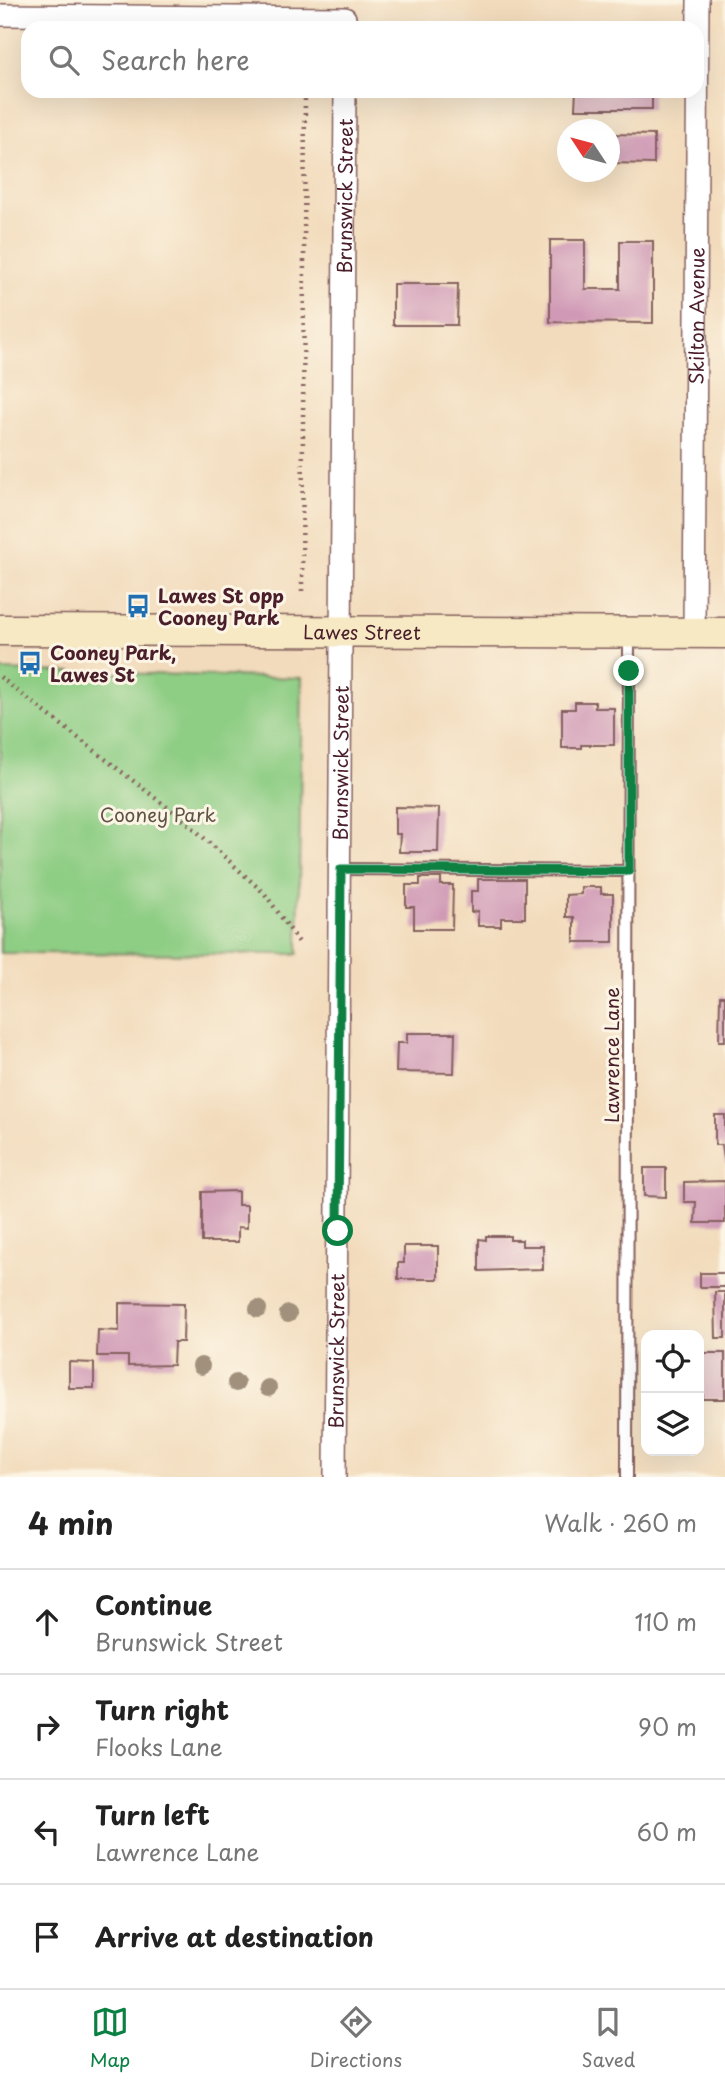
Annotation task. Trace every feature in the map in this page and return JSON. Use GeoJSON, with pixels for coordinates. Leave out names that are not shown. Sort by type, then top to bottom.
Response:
{"type":"FeatureCollection","features":[{"type":"Feature","properties":{"kind":"street","name":"Skilton Avenue"},"geometry":{"type":"LineString","coordinates":[[698,0],[698,21]]}},
{"type":"Feature","properties":{"kind":"street"},"geometry":{"type":"LineString","coordinates":[[0,15],[345,15]]}},
{"type":"Feature","properties":{"kind":"street","name":"Brunswick Street"},"geometry":{"type":"LineString","coordinates":[[335,1477],[345,98]]}},
{"type":"Feature","properties":{"kind":"street","name":"Skilton Avenue"},"geometry":{"type":"LineString","coordinates":[[694,633],[697,98]]}},
{"type":"Feature","properties":{"kind":"street","name":"Lawes Street"},"geometry":{"type":"LineString","coordinates":[[0,630],[725,633]]}},
{"type":"Feature","properties":{"kind":"lane","name":"Lawrence Lane"},"geometry":{"type":"LineString","coordinates":[[627,1477],[629,634]]}},
{"type":"Feature","properties":{"kind":"lane"},"geometry":{"type":"LineString","coordinates":[[341,869],[629,871]]}},
{"type":"Feature","properties":{"kind":"path"},"geometry":{"type":"LineString","coordinates":[[302,591],[305,98]]}},
{"type":"Feature","properties":{"kind":"path"},"geometry":{"type":"LineString","coordinates":[[0,677],[190,825],[265,894],[301,945]]}},
{"type":"Feature","properties":{"kind":"green space","name":"Cooney Park"},"geometry":{"type":"Polygon","coordinates":[[[0,670],[302,678],[298,954],[0,953],[0,670]]]}},
{"type":"Feature","properties":{"kind":"building"},"geometry":{"type":"Polygon","coordinates":[[[576,98],[652,98],[652,109],[575,109],[576,98]]]}},
{"type":"Feature","properties":{"kind":"building"},"geometry":{"type":"Polygon","coordinates":[[[620,134],[654,135],[654,164],[620,163],[620,134]]]}},
{"type":"Feature","properties":{"kind":"building"},"geometry":{"type":"Polygon","coordinates":[[[550,240],[585,240],[585,289],[620,289],[620,241],[653,241],[653,323],[550,322],[550,240]]]}},
{"type":"Feature","properties":{"kind":"building"},"geometry":{"type":"Polygon","coordinates":[[[393,284],[458,284],[457,325],[393,325],[393,284]]]}},
{"type":"Feature","properties":{"kind":"building"},"geometry":{"type":"Polygon","coordinates":[[[575,702],[595,702],[595,708],[614,708],[614,745],[562,748],[562,709],[575,709],[575,702]]]}},
{"type":"Feature","properties":{"kind":"building"},"geometry":{"type":"Polygon","coordinates":[[[395,807],[439,808],[438,852],[399,852],[400,834],[395,834],[395,807]]]}},
{"type":"Feature","properties":{"kind":"building"},"geometry":{"type":"Polygon","coordinates":[[[420,878],[441,878],[441,885],[453,885],[452,929],[414,929],[414,907],[406,907],[406,885],[420,885],[420,878]]]}},
{"type":"Feature","properties":{"kind":"building"},"geometry":{"type":"Polygon","coordinates":[[[478,879],[525,879],[525,918],[501,918],[501,926],[478,926],[478,911],[471,912],[471,891],[478,891],[478,879]]]}},
{"type":"Feature","properties":{"kind":"building"},"geometry":{"type":"Polygon","coordinates":[[[581,887],[601,887],[601,894],[613,894],[613,942],[574,942],[574,917],[566,917],[566,895],[581,894],[581,887]]]}},
{"type":"Feature","properties":{"kind":"building"},"geometry":{"type":"Polygon","coordinates":[[[720,996],[725,996],[725,1041],[719,1041],[720,996]]]}},
{"type":"Feature","properties":{"kind":"building"},"geometry":{"type":"Polygon","coordinates":[[[407,1033],[455,1033],[454,1073],[396,1072],[397,1043],[407,1043],[407,1033]]]}},
{"type":"Feature","properties":{"kind":"building"},"geometry":{"type":"Polygon","coordinates":[[[715,1115],[725,1115],[725,1166],[722,1145],[715,1145],[715,1115]]]}},
{"type":"Feature","properties":{"kind":"building"},"geometry":{"type":"Polygon","coordinates":[[[644,1168],[666,1168],[666,1197],[644,1196],[644,1168]]]}},
{"type":"Feature","properties":{"kind":"building"},"geometry":{"type":"Polygon","coordinates":[[[725,1181],[725,1223],[695,1223],[696,1202],[684,1202],[684,1182],[725,1181]]]}},
{"type":"Feature","properties":{"kind":"building"},"geometry":{"type":"Polygon","coordinates":[[[238,1191],[238,1205],[247,1205],[247,1228],[238,1227],[238,1242],[202,1242],[202,1192],[238,1191]]]}},
{"type":"Feature","properties":{"kind":"building"},"geometry":{"type":"Polygon","coordinates":[[[486,1236],[510,1236],[510,1240],[522,1240],[522,1246],[543,1246],[543,1269],[479,1271],[479,1239],[486,1240],[486,1236]]]}},
{"type":"Feature","properties":{"kind":"building"},"geometry":{"type":"Polygon","coordinates":[[[404,1246],[438,1246],[438,1279],[398,1279],[398,1263],[404,1263],[404,1246]]]}},
{"type":"Feature","properties":{"kind":"building"},"geometry":{"type":"Polygon","coordinates":[[[700,1273],[725,1273],[725,1287],[700,1287],[700,1273]]]}},
{"type":"Feature","properties":{"kind":"building"},"geometry":{"type":"Polygon","coordinates":[[[715,1292],[725,1292],[725,1338],[716,1338],[715,1292]]]}},
{"type":"Feature","properties":{"kind":"building"},"geometry":{"type":"Polygon","coordinates":[[[119,1303],[184,1304],[183,1342],[174,1342],[173,1365],[128,1366],[128,1356],[97,1356],[98,1330],[119,1331],[119,1303]]]}},
{"type":"Feature","properties":{"kind":"building"},"geometry":{"type":"Polygon","coordinates":[[[704,1353],[725,1353],[725,1399],[704,1399],[704,1353]]]}},
{"type":"Feature","properties":{"kind":"building"},"geometry":{"type":"Polygon","coordinates":[[[69,1362],[94,1363],[94,1388],[69,1388],[69,1362]]]}},
{"type":"Feature","properties":{"kind":"place","name":"Lawes St opp Cooney Park"},"geometry":{"type":"Point","coordinates":[138,606]}},
{"type":"Feature","properties":{"kind":"place","name":"Cooney Park, Lawes St"},"geometry":{"type":"Point","coordinates":[30,663]}},
{"type":"Feature","properties":{"kind":"route"},"geometry":{"type":"LineString","coordinates":[[338,1231],[341,869],[629,871],[629,671]]}}]}
